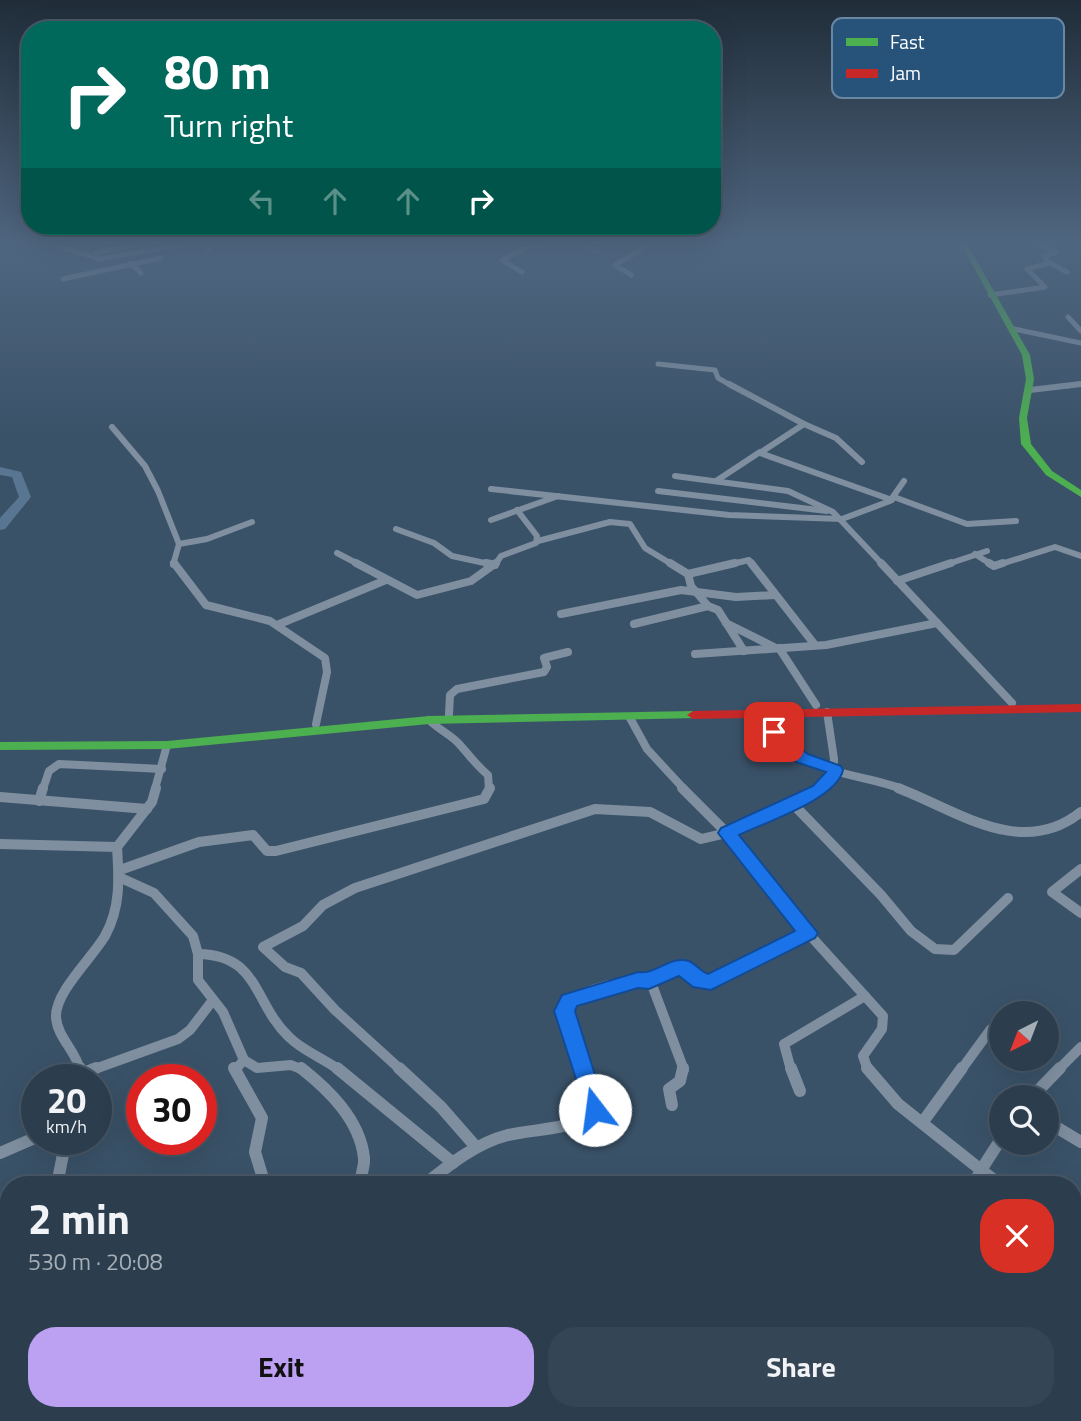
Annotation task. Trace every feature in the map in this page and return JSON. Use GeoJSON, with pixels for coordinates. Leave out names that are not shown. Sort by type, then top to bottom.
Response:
{"type":"FeatureCollection","features":[{"type":"Feature","properties":{"kind":"street"},"geometry":{"type":"LineString","coordinates":[[999,308],[1014,329],[1026,354],[1030,390],[1023,420],[1023,441],[1042,467],[1081,494]]}},
{"type":"Feature","properties":{"kind":"street"},"geometry":{"type":"LineString","coordinates":[[1068,317],[1081,331]]}},
{"type":"Feature","properties":{"kind":"street"},"geometry":{"type":"LineString","coordinates":[[1014,329],[1081,343]]}},
{"type":"Feature","properties":{"kind":"street"},"geometry":{"type":"LineString","coordinates":[[658,364],[715,370],[718,377],[804,424],[836,438],[862,462]]}},
{"type":"Feature","properties":{"kind":"street"},"geometry":{"type":"LineString","coordinates":[[1030,390],[1081,384]]}},
{"type":"Feature","properties":{"kind":"street"},"geometry":{"type":"LineString","coordinates":[[716,481],[804,424]]}},
{"type":"Feature","properties":{"kind":"street"},"geometry":{"type":"LineString","coordinates":[[112,427],[145,466],[179,544],[173,562],[175,571],[206,605],[277,625],[321,653],[328,663],[315,705],[317,724]]}},
{"type":"Feature","properties":{"kind":"street"},"geometry":{"type":"LineString","coordinates":[[760,452],[945,519],[987,527],[1016,521]]}},
{"type":"Feature","properties":{"kind":"street"},"geometry":{"type":"LineString","coordinates":[[675,476],[788,491],[833,512],[1012,703]]}},
{"type":"Feature","properties":{"kind":"street"},"geometry":{"type":"LineString","coordinates":[[491,488],[729,515],[842,519],[893,498],[904,481]]}},
{"type":"Feature","properties":{"kind":"street"},"geometry":{"type":"LineString","coordinates":[[658,491],[833,512]]}},
{"type":"Feature","properties":{"kind":"street"},"geometry":{"type":"LineString","coordinates":[[491,520],[560,495]]}},
{"type":"Feature","properties":{"kind":"street"},"geometry":{"type":"LineString","coordinates":[[517,510],[538,541]]}},
{"type":"Feature","properties":{"kind":"street"},"geometry":{"type":"LineString","coordinates":[[179,544],[207,539],[252,522]]}},
{"type":"Feature","properties":{"kind":"street"},"geometry":{"type":"LineString","coordinates":[[337,553],[412,594],[424,594],[471,581],[488,573],[501,556],[538,541],[610,522],[624,522],[630,524],[645,548],[688,575],[691,586],[708,606],[718,610],[744,651]]}},
{"type":"Feature","properties":{"kind":"street"},"geometry":{"type":"LineString","coordinates":[[396,529],[429,540],[453,556],[495,565]]}},
{"type":"Feature","properties":{"kind":"street"},"geometry":{"type":"LineString","coordinates":[[975,554],[994,566],[1055,547],[1081,556]]}},
{"type":"Feature","properties":{"kind":"street"},"geometry":{"type":"LineString","coordinates":[[897,581],[987,551]]}},
{"type":"Feature","properties":{"kind":"street"},"geometry":{"type":"LineString","coordinates":[[688,575],[749,560],[815,645]]}},
{"type":"Feature","properties":{"kind":"street"},"geometry":{"type":"LineString","coordinates":[[277,625],[386,580]]}},
{"type":"Feature","properties":{"kind":"street"},"geometry":{"type":"LineString","coordinates":[[561,614],[697,590],[733,597],[775,595]]}},
{"type":"Feature","properties":{"kind":"street"},"geometry":{"type":"LineString","coordinates":[[634,624],[708,606]]}},
{"type":"Feature","properties":{"kind":"street"},"geometry":{"type":"LineString","coordinates":[[476,1147],[422,1089],[335,1010],[301,973],[285,967],[263,947],[303,926],[323,905],[355,888],[583,811],[641,810],[701,839],[727,833],[827,786],[835,770],[821,709],[778,648],[726,623]]}},
{"type":"Feature","properties":{"kind":"street"},"geometry":{"type":"LineString","coordinates":[[695,654],[866,639],[937,623]]}},
{"type":"Feature","properties":{"kind":"street"},"geometry":{"type":"LineString","coordinates":[[449,714],[450,695],[457,689],[544,671],[547,667],[544,658],[568,652]]}},
{"type":"Feature","properties":{"kind":"street"},"geometry":{"type":"LineString","coordinates":[[0,746],[167,745],[429,720],[771,714],[821,709],[1012,703],[1081,707]]}},
{"type":"Feature","properties":{"kind":"street"},"geometry":{"type":"LineString","coordinates":[[0,738],[65,740],[169,737],[449,714],[1081,707]]}},
{"type":"Feature","properties":{"kind":"street"},"geometry":{"type":"LineString","coordinates":[[771,714],[774,732],[788,748],[817,765],[892,785],[998,828],[1018,833],[1041,833],[1061,828],[1081,812]]}},
{"type":"Feature","properties":{"kind":"street"},"geometry":{"type":"LineString","coordinates":[[630,718],[634,730],[651,756],[707,808],[808,933],[885,1021],[864,1052],[863,1062],[883,1089],[989,1176]]}},
{"type":"Feature","properties":{"kind":"street"},"geometry":{"type":"LineString","coordinates":[[121,874],[210,839],[253,835],[270,852],[484,799],[490,788],[488,775],[471,761],[459,743],[441,733],[429,720]]}},
{"type":"Feature","properties":{"kind":"street"},"geometry":{"type":"LineString","coordinates":[[79,1064],[55,1025],[54,1013],[58,1002],[106,934],[120,894],[121,874],[117,847],[121,838],[147,809],[157,790],[167,745]]}},
{"type":"Feature","properties":{"kind":"street"},"geometry":{"type":"LineString","coordinates":[[40,801],[49,771],[59,764],[162,769]]}},
{"type":"Feature","properties":{"kind":"street"},"geometry":{"type":"LineString","coordinates":[[0,797],[147,809]]}},
{"type":"Feature","properties":{"kind":"street"},"geometry":{"type":"LineString","coordinates":[[792,803],[881,895],[911,931],[934,948],[942,951],[954,950],[1009,898]]}},
{"type":"Feature","properties":{"kind":"street"},"geometry":{"type":"LineString","coordinates":[[0,844],[117,847]]}},
{"type":"Feature","properties":{"kind":"street"},"geometry":{"type":"LineString","coordinates":[[1081,869],[1052,892],[1081,913]]}},
{"type":"Feature","properties":{"kind":"street"},"geometry":{"type":"LineString","coordinates":[[121,874],[141,885],[168,906],[193,936],[198,954],[198,979],[223,1012],[243,1060],[257,1068],[291,1065],[300,1068],[329,1093],[355,1132],[365,1162],[360,1176]]}},
{"type":"Feature","properties":{"kind":"street"},"geometry":{"type":"LineString","coordinates":[[436,1176],[476,1147],[499,1138],[558,1128],[592,1115],[596,1103],[565,1011],[565,1005],[576,997],[638,980],[649,982],[661,973],[682,967],[700,982],[711,982],[808,933]]}},
{"type":"Feature","properties":{"kind":"street"},"geometry":{"type":"LineString","coordinates":[[198,954],[215,952],[229,957],[254,981],[287,1036],[333,1066],[453,1163]]}},
{"type":"Feature","properties":{"kind":"street"},"geometry":{"type":"LineString","coordinates":[[649,982],[684,1071],[680,1081],[669,1089],[673,1105]]}},
{"type":"Feature","properties":{"kind":"street"},"geometry":{"type":"LineString","coordinates":[[800,1091],[784,1052],[784,1044],[865,996]]}},
{"type":"Feature","properties":{"kind":"street"},"geometry":{"type":"LineString","coordinates":[[112,1065],[178,1039],[190,1030],[214,1000]]}},
{"type":"Feature","properties":{"kind":"street"},"geometry":{"type":"LineString","coordinates":[[922,1123],[989,1030]]}},
{"type":"Feature","properties":{"kind":"street"},"geometry":{"type":"LineString","coordinates":[[1044,1085],[1081,1047]]}},
{"type":"Feature","properties":{"kind":"street"},"geometry":{"type":"LineString","coordinates":[[243,1060],[234,1068],[262,1118],[255,1152],[262,1176]]}},
{"type":"Feature","properties":{"kind":"street"},"geometry":{"type":"LineString","coordinates":[[1059,1129],[1081,1142]]}},
{"type":"Feature","properties":{"kind":"street"},"geometry":{"type":"LineString","coordinates":[[0,1153],[21,1144]]}},
{"type":"Feature","properties":{"kind":"street"},"geometry":{"type":"LineString","coordinates":[[59,1176],[63,1155]]}},
{"type":"Feature","properties":{"kind":"street"},"geometry":{"type":"LineString","coordinates":[[978,1176],[991,1155]]}},
{"type":"Feature","properties":{"kind":"waterway"},"geometry":{"type":"LineString","coordinates":[[0,471],[17,475],[25,497],[0,526]]}},
{"type":"Feature","properties":{"kind":"traffic: fast"},"geometry":{"type":"LineString","coordinates":[[1000,308],[1026,355],[1030,379],[1023,418],[1026,444],[1049,473],[1081,494]]}},
{"type":"Feature","properties":{"kind":"traffic: fast"},"geometry":{"type":"LineString","coordinates":[[0,746],[167,745],[429,720],[693,715]]}},
{"type":"Feature","properties":{"kind":"traffic: jam"},"geometry":{"type":"LineString","coordinates":[[693,715],[1081,708]]}},
{"type":"Feature","properties":{"kind":"route"},"geometry":{"type":"LineString","coordinates":[[595,1110],[596,1103],[565,1011],[565,1005],[570,1000],[638,980],[649,982],[655,976],[682,967],[689,970],[700,982],[711,982],[808,933],[727,833],[827,786],[833,778],[835,770],[802,758],[788,748],[774,732]]}}]}
